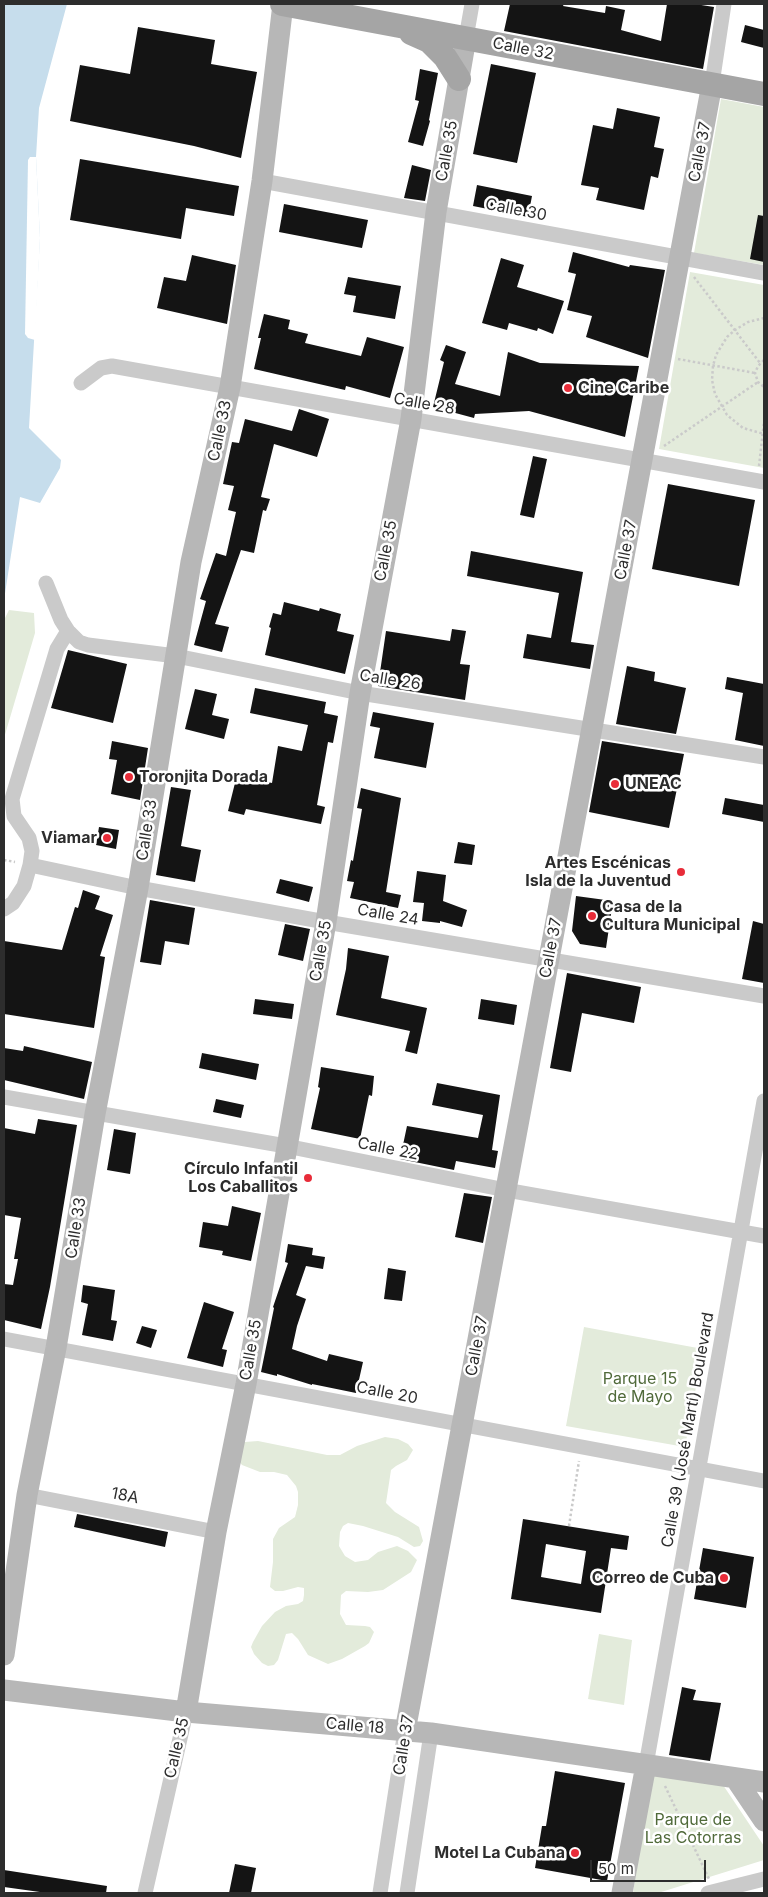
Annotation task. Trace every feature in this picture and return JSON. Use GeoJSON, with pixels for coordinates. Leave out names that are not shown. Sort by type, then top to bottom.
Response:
{"type":"FeatureCollection","features":[{"type":"Feature","properties":{"kind":"main road","name":"Calle 32"},"geometry":{"type":"LineString","coordinates":[[283,4],[764,94]]}},
{"type":"Feature","properties":{"kind":"main road"},"geometry":{"type":"LineString","coordinates":[[391,24],[429,41],[445,57],[459,79]]}},
{"type":"Feature","properties":{"kind":"street","name":"Calle 33"},"geometry":{"type":"LineString","coordinates":[[4,1655],[27,1495],[56,1348],[95,1114],[138,888],[191,562],[230,387],[262,181],[283,4]]}},
{"type":"Feature","properties":{"kind":"street","name":"Calle 35"},"geometry":{"type":"LineString","coordinates":[[145,1893],[186,1712],[216,1532],[246,1384],[326,922],[360,693],[411,419],[436,212],[472,4]]}},
{"type":"Feature","properties":{"kind":"street","name":"Calle 37"},"geometry":{"type":"LineString","coordinates":[[380,1893],[406,1731],[680,259],[712,84],[724,4]]}},
{"type":"Feature","properties":{"kind":"street","name":"Calle 30"},"geometry":{"type":"LineString","coordinates":[[262,181],[764,273]]}},
{"type":"Feature","properties":{"kind":"street","name":"Calle 28"},"geometry":{"type":"LineString","coordinates":[[81,383],[101,368],[112,366],[760,482]]}},
{"type":"Feature","properties":{"kind":"street","name":"Calle 26"},"geometry":{"type":"LineString","coordinates":[[46,584],[68,631],[79,642],[88,645],[176,656],[360,693],[764,757]]}},
{"type":"Feature","properties":{"kind":"street"},"geometry":{"type":"LineString","coordinates":[[4,909],[13,903],[24,886],[32,851],[29,838],[14,816],[12,799],[57,649],[68,631]]}},
{"type":"Feature","properties":{"kind":"street","name":"Calle 24"},"geometry":{"type":"LineString","coordinates":[[30,865],[138,888],[326,922],[764,996]]}},
{"type":"Feature","properties":{"kind":"street","name":"Calle 22"},"geometry":{"type":"LineString","coordinates":[[4,1097],[286,1146],[506,1190],[764,1236]]}},
{"type":"Feature","properties":{"kind":"street","name":"Calle 39 (José Martí) Boulevard"},"geometry":{"type":"LineString","coordinates":[[651,1765],[699,1468],[764,1101]]}},
{"type":"Feature","properties":{"kind":"street","name":"Calle 20"},"geometry":{"type":"LineString","coordinates":[[4,1339],[764,1481]]}},
{"type":"Feature","properties":{"kind":"street","name":"18A"},"geometry":{"type":"LineString","coordinates":[[27,1495],[216,1532]]}},
{"type":"Feature","properties":{"kind":"street","name":"Calle 18"},"geometry":{"type":"LineString","coordinates":[[4,1690],[186,1712],[430,1733],[764,1782]]}},
{"type":"Feature","properties":{"kind":"street","name":"Calle 37"},"geometry":{"type":"LineString","coordinates":[[407,1893],[430,1733]]}},
{"type":"Feature","properties":{"kind":"street"},"geometry":{"type":"LineString","coordinates":[[622,1893],[651,1765]]}},
{"type":"Feature","properties":{"kind":"street"},"geometry":{"type":"LineString","coordinates":[[735,1778],[764,1821]]}},
{"type":"Feature","properties":{"kind":"street"},"geometry":{"type":"LineString","coordinates":[[711,1892],[764,1879]]}},
{"type":"Feature","properties":{"kind":"path"},"geometry":{"type":"LineString","coordinates":[[680,259],[760,363]]}},
{"type":"Feature","properties":{"kind":"path"},"geometry":{"type":"LineString","coordinates":[[764,318],[748,322],[735,330],[720,346],[713,366],[712,380],[715,394],[721,406],[734,422],[743,428],[764,434]]}},
{"type":"Feature","properties":{"kind":"path"},"geometry":{"type":"LineString","coordinates":[[662,356],[755,373]]}},
{"type":"Feature","properties":{"kind":"path"},"geometry":{"type":"LineString","coordinates":[[764,360],[760,363],[755,373],[758,382],[764,387]]}},
{"type":"Feature","properties":{"kind":"path"},"geometry":{"type":"LineString","coordinates":[[642,460],[758,382]]}},
{"type":"Feature","properties":{"kind":"path"},"geometry":{"type":"LineString","coordinates":[[760,482],[764,422]]}},
{"type":"Feature","properties":{"kind":"path"},"geometry":{"type":"LineString","coordinates":[[569,1526],[581,1447]]}},
{"type":"Feature","properties":{"kind":"path"},"geometry":{"type":"LineString","coordinates":[[651,1765],[711,1892]]}},
{"type":"Feature","properties":{"kind":"green space"},"geometry":{"type":"Polygon","coordinates":[[[721,99],[764,107],[764,265],[694,253],[721,99]]]}},
{"type":"Feature","properties":{"kind":"green space"},"geometry":{"type":"Polygon","coordinates":[[[690,272],[764,285],[764,468],[659,449],[690,272]]]}},
{"type":"Feature","properties":{"kind":"green space"},"geometry":{"type":"Polygon","coordinates":[[[9,610],[34,613],[35,633],[4,738],[4,620],[9,610]]]}},
{"type":"Feature","properties":{"kind":"green space","name":"Parque 15 de Mayo"},"geometry":{"type":"Polygon","coordinates":[[[584,1327],[703,1349],[685,1447],[566,1426],[584,1327]]]}},
{"type":"Feature","properties":{"kind":"green space"},"geometry":{"type":"Polygon","coordinates":[[[385,1437],[398,1439],[408,1444],[413,1450],[407,1460],[391,1470],[386,1503],[395,1512],[419,1527],[423,1541],[420,1546],[414,1547],[398,1537],[348,1523],[343,1526],[340,1532],[339,1546],[345,1556],[355,1562],[368,1560],[378,1552],[397,1546],[408,1551],[417,1560],[411,1572],[383,1590],[368,1592],[346,1591],[341,1595],[340,1614],[346,1625],[370,1627],[374,1632],[369,1643],[365,1646],[342,1659],[328,1664],[308,1655],[292,1633],[286,1634],[278,1660],[274,1665],[268,1666],[262,1663],[251,1647],[262,1626],[275,1612],[286,1606],[303,1601],[304,1588],[298,1587],[275,1591],[270,1587],[273,1539],[279,1528],[295,1517],[298,1505],[298,1492],[296,1486],[287,1475],[274,1472],[260,1472],[242,1465],[234,1455],[232,1443],[258,1441],[327,1455],[340,1455],[357,1446],[385,1437]]]}},
{"type":"Feature","properties":{"kind":"green space"},"geometry":{"type":"Polygon","coordinates":[[[599,1634],[632,1640],[624,1705],[588,1699],[599,1634]]]}},
{"type":"Feature","properties":{"kind":"green space","name":"Parque de Las Cotorras"},"geometry":{"type":"Polygon","coordinates":[[[651,1774],[721,1782],[764,1846],[764,1860],[658,1893],[633,1893],[651,1774]]]}},
{"type":"Feature","properties":{"kind":"water"},"geometry":{"type":"Polygon","coordinates":[[[4,4],[67,4],[39,108],[36,157],[40,238],[29,428],[61,460],[60,468],[40,503],[20,497],[4,600],[4,4]]]}},
{"type":"Feature","properties":{"kind":"pier"},"geometry":{"type":"Polygon","coordinates":[[[30,157],[36,157],[40,238],[35,340],[28,338],[25,334],[28,160],[30,157]]]}},
{"type":"Feature","properties":{"kind":"building"},"geometry":{"type":"Polygon","coordinates":[[[510,4],[564,4],[563,6],[605,13],[606,6],[625,10],[621,30],[661,41],[667,4],[695,4],[714,7],[703,69],[504,31],[510,4]]]}},
{"type":"Feature","properties":{"kind":"building"},"geometry":{"type":"Polygon","coordinates":[[[745,25],[764,30],[764,48],[741,42],[745,25]]]}},
{"type":"Feature","properties":{"kind":"building"},"geometry":{"type":"Polygon","coordinates":[[[138,27],[215,40],[211,64],[257,72],[241,158],[194,146],[70,121],[80,65],[130,74],[138,27]]]}},
{"type":"Feature","properties":{"kind":"building"},"geometry":{"type":"Polygon","coordinates":[[[491,64],[536,73],[517,163],[473,154],[491,64]]]}},
{"type":"Feature","properties":{"kind":"building"},"geometry":{"type":"Polygon","coordinates":[[[420,69],[438,73],[430,121],[423,146],[408,142],[419,101],[415,100],[420,69]]]}},
{"type":"Feature","properties":{"kind":"building"},"geometry":{"type":"Polygon","coordinates":[[[617,108],[660,117],[654,147],[664,149],[658,178],[651,176],[644,210],[596,200],[599,188],[581,185],[593,125],[613,129],[617,108]]]}},
{"type":"Feature","properties":{"kind":"building"},"geometry":{"type":"Polygon","coordinates":[[[80,159],[239,186],[234,216],[186,208],[181,239],[70,220],[80,159]]]}},
{"type":"Feature","properties":{"kind":"building"},"geometry":{"type":"Polygon","coordinates":[[[412,165],[431,170],[425,201],[404,198],[412,165]]]}},
{"type":"Feature","properties":{"kind":"building"},"geometry":{"type":"Polygon","coordinates":[[[477,185],[532,196],[528,217],[473,206],[477,185]]]}},
{"type":"Feature","properties":{"kind":"building"},"geometry":{"type":"Polygon","coordinates":[[[284,204],[368,220],[362,248],[279,232],[284,204]]]}},
{"type":"Feature","properties":{"kind":"building"},"geometry":{"type":"Polygon","coordinates":[[[758,215],[764,216],[764,262],[750,259],[758,215]]]}},
{"type":"Feature","properties":{"kind":"building"},"geometry":{"type":"Polygon","coordinates":[[[573,252],[629,267],[630,265],[665,270],[648,358],[586,337],[592,316],[567,310],[576,274],[568,272],[573,252]]]}},
{"type":"Feature","properties":{"kind":"building"},"geometry":{"type":"Polygon","coordinates":[[[192,255],[236,265],[227,324],[157,308],[164,277],[186,281],[192,255]]]}},
{"type":"Feature","properties":{"kind":"building"},"geometry":{"type":"Polygon","coordinates":[[[501,258],[524,265],[517,287],[564,301],[553,334],[538,328],[537,331],[509,323],[507,330],[482,323],[501,258]]]}},
{"type":"Feature","properties":{"kind":"building"},"geometry":{"type":"Polygon","coordinates":[[[348,277],[401,286],[395,319],[353,312],[356,296],[344,294],[348,277]]]}},
{"type":"Feature","properties":{"kind":"building"},"geometry":{"type":"Polygon","coordinates":[[[264,314],[290,320],[288,329],[308,334],[305,343],[361,356],[367,337],[404,347],[390,398],[346,386],[345,390],[254,369],[261,338],[258,338],[264,314]]]}},
{"type":"Feature","properties":{"kind":"building","name":"Cine Caribe"},"geometry":{"type":"Polygon","coordinates":[[[446,345],[466,352],[455,384],[500,396],[508,352],[540,363],[639,366],[625,437],[529,411],[475,414],[474,418],[433,407],[444,362],[440,360],[446,345]]]}},
{"type":"Feature","properties":{"kind":"building"},"geometry":{"type":"Polygon","coordinates":[[[299,409],[329,419],[317,457],[274,444],[261,497],[270,499],[266,511],[263,510],[254,553],[241,550],[215,624],[229,627],[222,652],[194,645],[206,601],[200,599],[216,553],[226,556],[236,512],[228,510],[234,486],[223,484],[232,442],[239,443],[245,419],[292,431],[299,409]]]}},
{"type":"Feature","properties":{"kind":"building"},"geometry":{"type":"Polygon","coordinates":[[[533,456],[547,459],[534,518],[520,515],[533,456]]]}},
{"type":"Feature","properties":{"kind":"building"},"geometry":{"type":"Polygon","coordinates":[[[668,484],[755,500],[739,586],[652,569],[668,484]]]}},
{"type":"Feature","properties":{"kind":"building"},"geometry":{"type":"Polygon","coordinates":[[[471,551],[583,572],[571,642],[594,645],[590,669],[523,658],[527,634],[551,638],[559,593],[467,576],[471,551]]]}},
{"type":"Feature","properties":{"kind":"building"},"geometry":{"type":"Polygon","coordinates":[[[284,602],[319,611],[320,608],[341,614],[337,631],[354,635],[345,674],[265,655],[273,613],[281,615],[284,602]]]}},
{"type":"Feature","properties":{"kind":"building"},"geometry":{"type":"Polygon","coordinates":[[[452,629],[466,631],[460,664],[470,665],[465,700],[378,686],[386,631],[450,641],[452,629]]]}},
{"type":"Feature","properties":{"kind":"building"},"geometry":{"type":"Polygon","coordinates":[[[68,650],[127,664],[113,723],[51,708],[68,650]]]}},
{"type":"Feature","properties":{"kind":"building"},"geometry":{"type":"Polygon","coordinates":[[[627,666],[655,672],[654,681],[686,688],[676,734],[616,724],[627,666]]]}},
{"type":"Feature","properties":{"kind":"building"},"geometry":{"type":"Polygon","coordinates":[[[727,677],[764,684],[764,746],[735,740],[743,693],[725,689],[727,677]]]}},
{"type":"Feature","properties":{"kind":"building"},"geometry":{"type":"Polygon","coordinates":[[[255,688],[326,702],[324,713],[338,716],[333,743],[328,742],[317,805],[325,807],[321,824],[246,809],[244,815],[228,811],[237,775],[272,783],[278,746],[302,751],[308,725],[250,713],[255,688]]]}},
{"type":"Feature","properties":{"kind":"building"},"geometry":{"type":"Polygon","coordinates":[[[195,689],[217,694],[212,715],[229,719],[224,739],[185,729],[195,689]]]}},
{"type":"Feature","properties":{"kind":"building"},"geometry":{"type":"Polygon","coordinates":[[[373,712],[434,723],[426,768],[374,758],[380,728],[370,726],[373,712]]]}},
{"type":"Feature","properties":{"kind":"building","name":"Toronjita Dorada"},"geometry":{"type":"Polygon","coordinates":[[[112,741],[148,748],[140,800],[111,794],[117,760],[109,759],[112,741]]]}},
{"type":"Feature","properties":{"kind":"building","name":"UNEAC"},"geometry":{"type":"Polygon","coordinates":[[[602,741],[684,754],[669,828],[589,812],[602,741]]]}},
{"type":"Feature","properties":{"kind":"building"},"geometry":{"type":"Polygon","coordinates":[[[171,787],[191,790],[181,846],[201,850],[195,882],[156,875],[171,787]]]}},
{"type":"Feature","properties":{"kind":"building"},"geometry":{"type":"Polygon","coordinates":[[[361,788],[401,798],[386,892],[401,895],[398,908],[350,898],[354,882],[347,881],[351,860],[353,861],[362,809],[357,808],[361,788]]]}},
{"type":"Feature","properties":{"kind":"building"},"geometry":{"type":"Polygon","coordinates":[[[725,798],[764,805],[764,822],[722,814],[725,798]]]}},
{"type":"Feature","properties":{"kind":"building","name":"Viamar"},"geometry":{"type":"Polygon","coordinates":[[[99,827],[119,830],[116,849],[96,845],[99,827]]]}},
{"type":"Feature","properties":{"kind":"building"},"geometry":{"type":"Polygon","coordinates":[[[458,842],[475,845],[472,865],[454,863],[458,842]]]}},
{"type":"Feature","properties":{"kind":"building"},"geometry":{"type":"Polygon","coordinates":[[[417,871],[446,875],[443,901],[467,910],[462,927],[440,921],[440,923],[422,921],[424,903],[413,902],[417,871]]]}},
{"type":"Feature","properties":{"kind":"building"},"geometry":{"type":"Polygon","coordinates":[[[280,879],[313,887],[309,902],[276,893],[280,879]]]}},
{"type":"Feature","properties":{"kind":"building"},"geometry":{"type":"Polygon","coordinates":[[[83,890],[100,896],[95,909],[113,915],[100,956],[105,957],[94,1028],[4,1014],[4,941],[62,950],[75,907],[78,908],[83,890]]]}},
{"type":"Feature","properties":{"kind":"building","name":"Casa de la Cultura Municipal"},"geometry":{"type":"Polygon","coordinates":[[[576,896],[613,901],[606,948],[580,944],[572,931],[576,896]]]}},
{"type":"Feature","properties":{"kind":"building"},"geometry":{"type":"Polygon","coordinates":[[[150,900],[195,908],[189,945],[165,941],[161,965],[140,962],[150,900]]]}},
{"type":"Feature","properties":{"kind":"building"},"geometry":{"type":"Polygon","coordinates":[[[753,921],[764,924],[764,983],[742,979],[753,921]]]}},
{"type":"Feature","properties":{"kind":"building"},"geometry":{"type":"Polygon","coordinates":[[[285,924],[310,929],[303,961],[278,955],[285,924]]]}},
{"type":"Feature","properties":{"kind":"building"},"geometry":{"type":"Polygon","coordinates":[[[348,948],[389,956],[381,998],[427,1008],[417,1054],[405,1051],[410,1031],[336,1015],[346,969],[348,948]]]}},
{"type":"Feature","properties":{"kind":"building"},"geometry":{"type":"Polygon","coordinates":[[[567,973],[641,987],[634,1023],[582,1013],[571,1072],[550,1068],[567,973]]]}},
{"type":"Feature","properties":{"kind":"building"},"geometry":{"type":"Polygon","coordinates":[[[255,999],[294,1004],[292,1019],[253,1014],[255,999]]]}},
{"type":"Feature","properties":{"kind":"building"},"geometry":{"type":"Polygon","coordinates":[[[481,999],[517,1005],[514,1025],[478,1019],[481,999]]]}},
{"type":"Feature","properties":{"kind":"building"},"geometry":{"type":"Polygon","coordinates":[[[24,1046],[92,1062],[84,1099],[4,1080],[4,1048],[23,1051],[24,1046]]]}},
{"type":"Feature","properties":{"kind":"building"},"geometry":{"type":"Polygon","coordinates":[[[202,1053],[259,1064],[256,1080],[199,1068],[202,1053]]]}},
{"type":"Feature","properties":{"kind":"building"},"geometry":{"type":"Polygon","coordinates":[[[321,1067],[374,1076],[372,1096],[369,1095],[360,1139],[311,1129],[320,1088],[318,1087],[321,1067]]]}},
{"type":"Feature","properties":{"kind":"building"},"geometry":{"type":"Polygon","coordinates":[[[437,1083],[500,1095],[492,1150],[498,1151],[495,1168],[456,1161],[454,1170],[400,1159],[407,1126],[478,1138],[483,1115],[432,1105],[437,1083]]]}},
{"type":"Feature","properties":{"kind":"building"},"geometry":{"type":"Polygon","coordinates":[[[216,1099],[244,1105],[241,1118],[213,1112],[216,1099]]]}},
{"type":"Feature","properties":{"kind":"building"},"geometry":{"type":"Polygon","coordinates":[[[38,1119],[77,1125],[50,1287],[41,1329],[4,1320],[4,1284],[13,1285],[18,1259],[14,1259],[21,1218],[4,1215],[4,1128],[35,1134],[38,1119]]]}},
{"type":"Feature","properties":{"kind":"building"},"geometry":{"type":"Polygon","coordinates":[[[114,1129],[136,1133],[130,1174],[107,1170],[114,1129]]]}},
{"type":"Feature","properties":{"kind":"building"},"geometry":{"type":"Polygon","coordinates":[[[464,1193],[492,1197],[483,1243],[455,1237],[464,1193]]]}},
{"type":"Feature","properties":{"kind":"building"},"geometry":{"type":"Polygon","coordinates":[[[232,1206],[261,1213],[251,1261],[222,1255],[223,1251],[199,1247],[203,1222],[228,1226],[232,1206]]]}},
{"type":"Feature","properties":{"kind":"building"},"geometry":{"type":"Polygon","coordinates":[[[288,1244],[313,1248],[312,1255],[325,1257],[323,1269],[306,1266],[296,1295],[306,1299],[292,1349],[327,1361],[329,1354],[363,1362],[356,1393],[312,1385],[277,1374],[277,1376],[261,1372],[273,1307],[288,1263],[285,1262],[288,1244]]]}},
{"type":"Feature","properties":{"kind":"building"},"geometry":{"type":"Polygon","coordinates":[[[388,1268],[406,1271],[402,1301],[384,1299],[388,1268]]]}},
{"type":"Feature","properties":{"kind":"building"},"geometry":{"type":"Polygon","coordinates":[[[83,1285],[115,1290],[111,1320],[117,1321],[113,1341],[82,1335],[88,1304],[81,1302],[83,1285]]]}},
{"type":"Feature","properties":{"kind":"building"},"geometry":{"type":"Polygon","coordinates":[[[204,1302],[234,1312],[222,1349],[227,1350],[223,1367],[187,1358],[204,1302]]]}},
{"type":"Feature","properties":{"kind":"building"},"geometry":{"type":"Polygon","coordinates":[[[142,1326],[157,1330],[151,1348],[136,1343],[142,1326]]]}},
{"type":"Feature","properties":{"kind":"building"},"geometry":{"type":"Polygon","coordinates":[[[77,1514],[168,1532],[165,1547],[74,1527],[77,1514]]]}},
{"type":"Feature","properties":{"kind":"building"},"geometry":{"type":"Polygon","coordinates":[[[523,1519],[629,1536],[627,1550],[611,1548],[601,1613],[511,1599],[523,1519]],[[546,1544],[541,1577],[581,1584],[586,1551],[546,1544]]]}},
{"type":"Feature","properties":{"kind":"building","name":"Correo de Cuba"},"geometry":{"type":"Polygon","coordinates":[[[703,1548],[754,1557],[746,1608],[694,1599],[703,1548]]]}},
{"type":"Feature","properties":{"kind":"building"},"geometry":{"type":"Polygon","coordinates":[[[682,1687],[696,1690],[693,1700],[721,1703],[710,1761],[669,1755],[682,1687]]]}},
{"type":"Feature","properties":{"kind":"building"},"geometry":{"type":"Polygon","coordinates":[[[555,1771],[625,1783],[607,1881],[535,1868],[542,1826],[546,1826],[555,1771]]]}},
{"type":"Feature","properties":{"kind":"building"},"geometry":{"type":"Polygon","coordinates":[[[235,1864],[256,1868],[251,1893],[229,1893],[235,1864]]]}},
{"type":"Feature","properties":{"kind":"building"},"geometry":{"type":"Polygon","coordinates":[[[4,1870],[107,1886],[106,1893],[47,1893],[4,1887],[4,1870]]]}},
{"type":"Feature","properties":{"kind":"place","name":"Cine Caribe"},"geometry":{"type":"Point","coordinates":[568,388]}},
{"type":"Feature","properties":{"kind":"place","name":"Toronjita Dorada"},"geometry":{"type":"Point","coordinates":[129,777]}},
{"type":"Feature","properties":{"kind":"place","name":"UNEAC"},"geometry":{"type":"Point","coordinates":[615,784]}},
{"type":"Feature","properties":{"kind":"place","name":"Viamar"},"geometry":{"type":"Point","coordinates":[107,838]}},
{"type":"Feature","properties":{"kind":"place","name":"Artes Escénicas Isla de la Juventud"},"geometry":{"type":"Point","coordinates":[681,872]}},
{"type":"Feature","properties":{"kind":"place","name":"Casa de la Cultura Municipal"},"geometry":{"type":"Point","coordinates":[592,916]}},
{"type":"Feature","properties":{"kind":"place","name":"Círculo Infantil Los Caballitos"},"geometry":{"type":"Point","coordinates":[308,1178]}},
{"type":"Feature","properties":{"kind":"place","name":"Correo de Cuba"},"geometry":{"type":"Point","coordinates":[724,1578]}},
{"type":"Feature","properties":{"kind":"place","name":"Motel La Cubana"},"geometry":{"type":"Point","coordinates":[575,1853]}}]}
